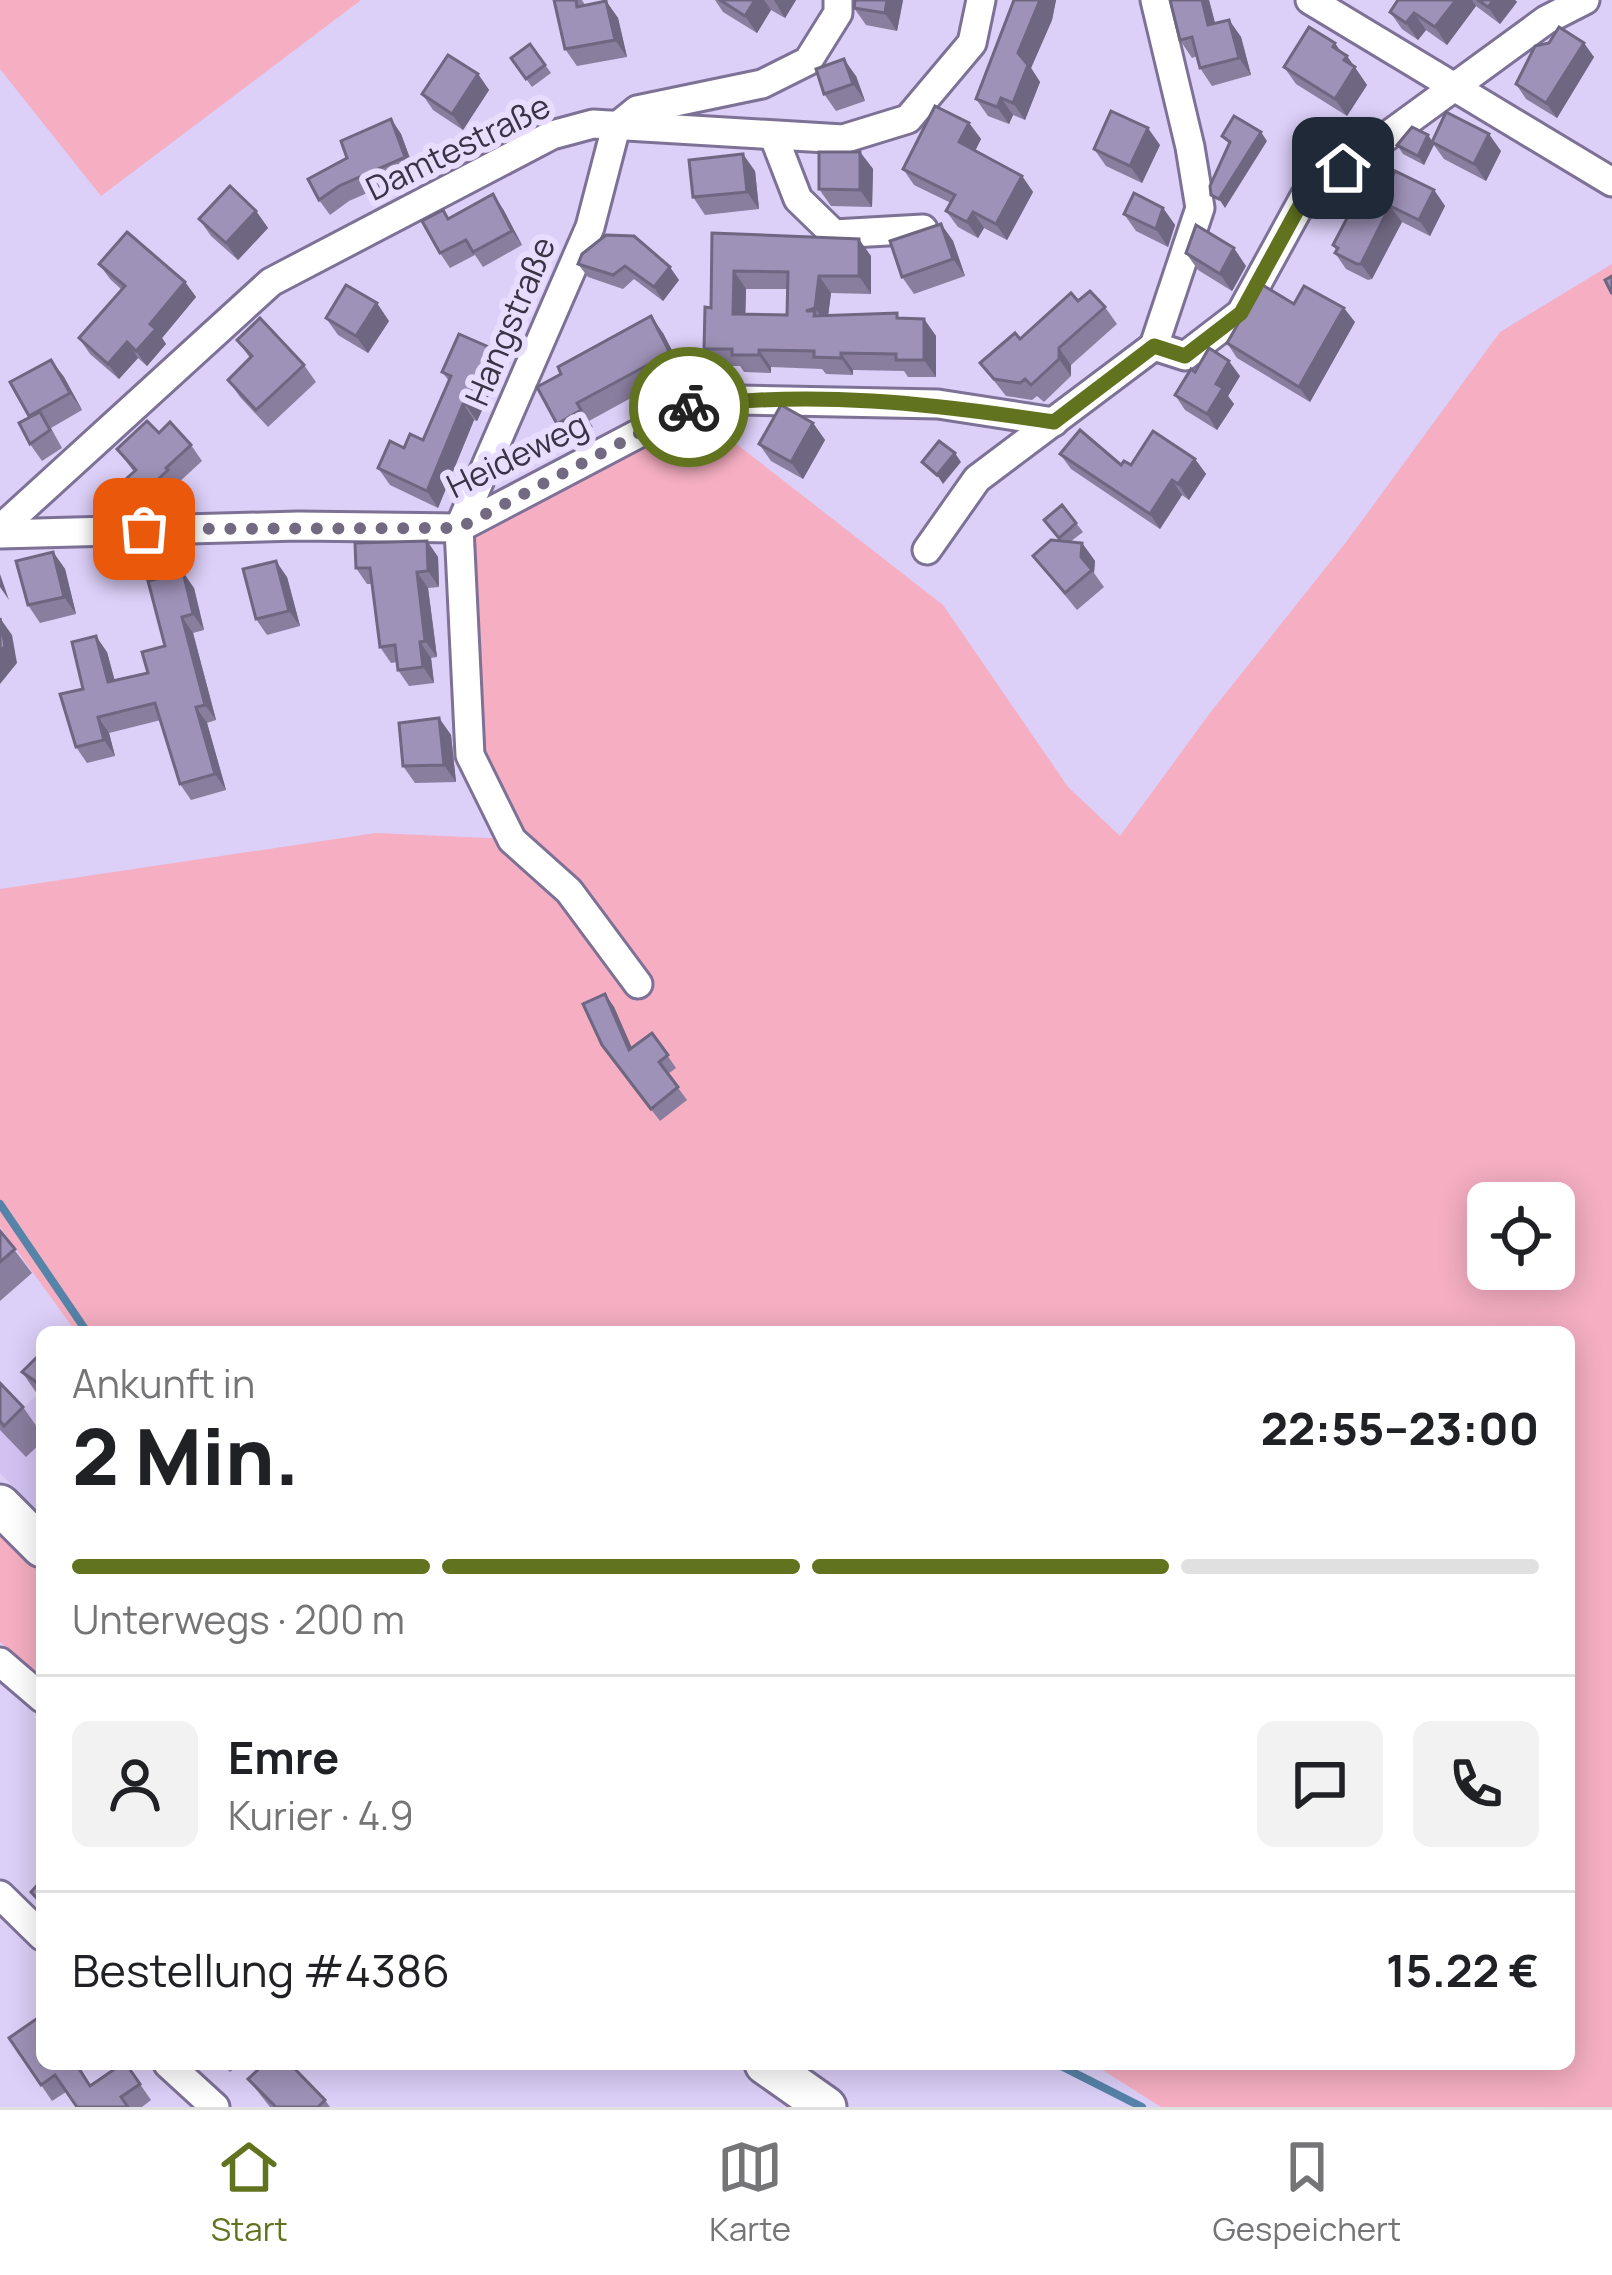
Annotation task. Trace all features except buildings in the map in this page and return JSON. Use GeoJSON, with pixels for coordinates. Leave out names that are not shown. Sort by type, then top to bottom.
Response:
{"type":"FeatureCollection","features":[{"type":"Feature","properties":{"kind":"main road"},"geometry":{"type":"LineString","coordinates":[[0,1505],[36,1540]]}},
{"type":"Feature","properties":{"kind":"main road"},"geometry":{"type":"LineString","coordinates":[[774,2070],[826,2107]]}},
{"type":"Feature","properties":{"kind":"street"},"geometry":{"type":"LineString","coordinates":[[616,127],[637,110],[761,84],[808,61],[838,13],[838,0]]}},
{"type":"Feature","properties":{"kind":"street","name":"Damtestraße"},"geometry":{"type":"LineString","coordinates":[[0,531],[271,282],[552,135],[593,124],[843,139],[908,119],[972,43],[981,0]]}},
{"type":"Feature","properties":{"kind":"street"},"geometry":{"type":"LineString","coordinates":[[927,550],[976,479],[1154,346],[1200,208],[1155,0]]}},
{"type":"Feature","properties":{"kind":"street"},"geometry":{"type":"LineString","coordinates":[[1310,0],[1612,182]]}},
{"type":"Feature","properties":{"kind":"street"},"geometry":{"type":"LineString","coordinates":[[1154,346],[1185,356],[1241,313],[1305,196],[1546,20],[1585,0]]}},
{"type":"Feature","properties":{"kind":"street","name":"Hangstraße"},"geometry":{"type":"LineString","coordinates":[[616,127],[590,227],[459,528],[470,755],[512,840],[568,891],[638,984]]}},
{"type":"Feature","properties":{"kind":"street"},"geometry":{"type":"LineString","coordinates":[[774,137],[798,199],[834,234],[922,229]]}},
{"type":"Feature","properties":{"kind":"street","name":"Heideweg"},"geometry":{"type":"LineString","coordinates":[[0,531],[459,528],[689,407],[740,400],[938,404],[1054,422]]}},
{"type":"Feature","properties":{"kind":"street"},"geometry":{"type":"LineString","coordinates":[[0,1662],[36,1693]]}},
{"type":"Feature","properties":{"kind":"street"},"geometry":{"type":"LineString","coordinates":[[0,1895],[36,1930]]}},
{"type":"Feature","properties":{"kind":"street"},"geometry":{"type":"LineString","coordinates":[[175,2070],[215,2107]]}},
{"type":"Feature","properties":{"kind":"shaded area"},"geometry":{"type":"Polygon","coordinates":[[[0,0],[361,0],[101,196],[0,69],[0,0]]]}},
{"type":"Feature","properties":{"kind":"shaded area"},"geometry":{"type":"Polygon","coordinates":[[[1612,264],[1612,2107],[1161,2107],[1102,2070],[1575,2070],[1575,1326],[72,1326],[0,1227],[0,889],[376,833],[511,839],[470,755],[459,528],[689,407],[943,605],[1068,787],[1120,836],[1210,713],[1347,541],[1500,332],[1612,264]]]}},
{"type":"Feature","properties":{"kind":"shaded area"},"geometry":{"type":"Polygon","coordinates":[[[36,1396],[36,1510],[0,1473],[0,1430],[36,1396]]]}},
{"type":"Feature","properties":{"kind":"shaded area"},"geometry":{"type":"Polygon","coordinates":[[[0,1520],[36,1558],[36,1672],[0,1642],[0,1520]]]}},
{"type":"Feature","properties":{"kind":"waterway"},"geometry":{"type":"LineString","coordinates":[[0,1204],[83,1326]]}},
{"type":"Feature","properties":{"kind":"waterway"},"geometry":{"type":"LineString","coordinates":[[1069,2070],[1142,2107]]}},
{"type":"Feature","properties":{"kind":"way so far"},"geometry":{"type":"LineString","coordinates":[[144,529],[459,528],[689,407]]}},
{"type":"Feature","properties":{"kind":"route"},"geometry":{"type":"LineString","coordinates":[[689,407],[740,400],[938,404],[1054,422],[1154,346],[1185,356],[1241,313],[1305,196],[1343,168]]}}]}
